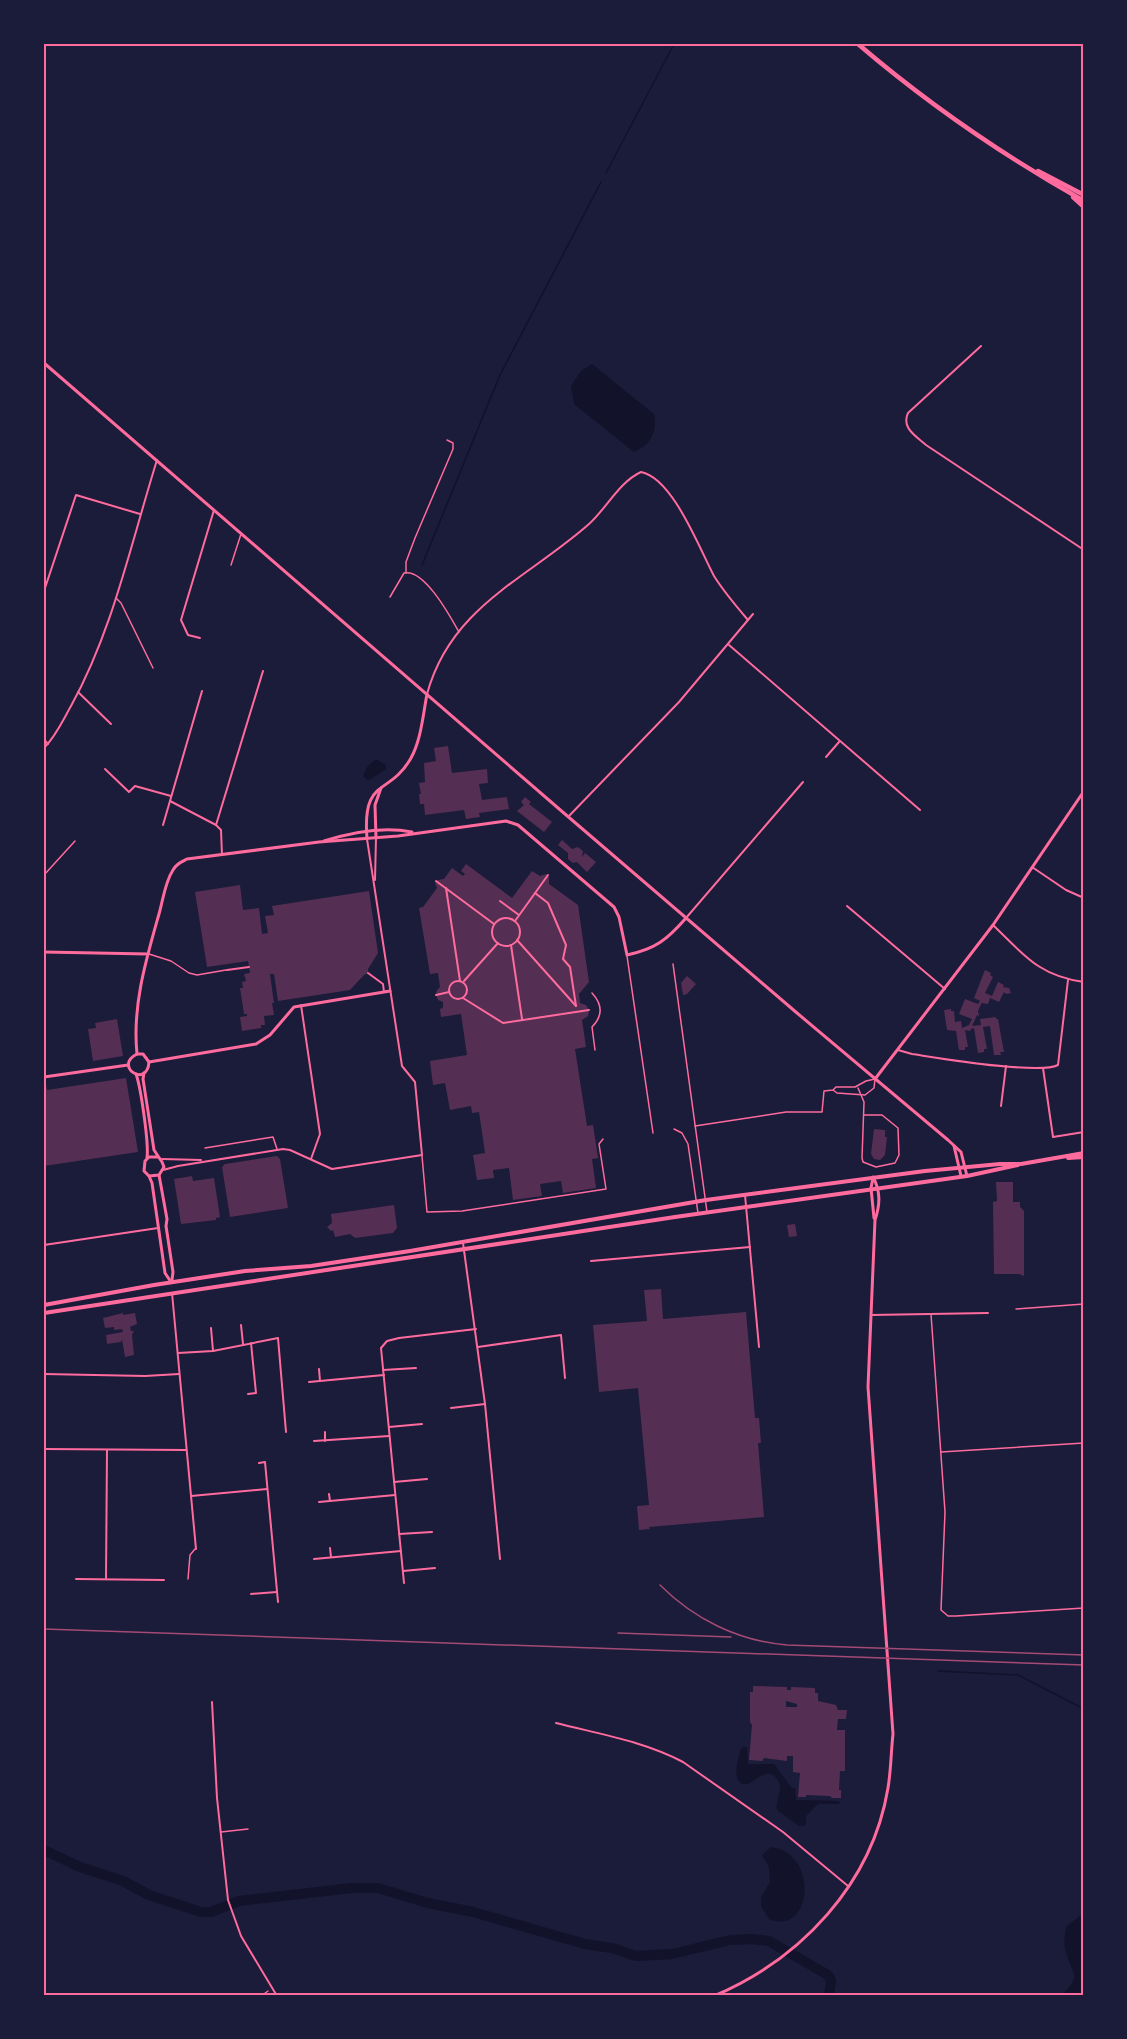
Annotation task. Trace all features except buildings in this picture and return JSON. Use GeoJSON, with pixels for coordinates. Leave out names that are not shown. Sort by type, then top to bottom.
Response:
{"type":"FeatureCollection","features":[{"type":"Feature","properties":{"kind":"highway"},"geometry":{"type":"LineString","coordinates":[[858,44],[932,103],[992,145],[1083,201]]}},
{"type":"Feature","properties":{"kind":"highway"},"geometry":{"type":"LineString","coordinates":[[1024,164],[1083,195]]}},
{"type":"Feature","properties":{"kind":"highway"},"geometry":{"type":"LineString","coordinates":[[1066,191],[1083,207]]}},
{"type":"Feature","properties":{"kind":"main road"},"geometry":{"type":"LineString","coordinates":[[44,1305],[107,1292],[245,1271],[326,1264],[745,1194],[873,1177],[960,1167],[1021,1164],[1083,1155]]}},
{"type":"Feature","properties":{"kind":"main road"},"geometry":{"type":"LineString","coordinates":[[44,1313],[871,1188],[967,1176],[1021,1164]]}},
{"type":"Feature","properties":{"kind":"main road"},"geometry":{"type":"LineString","coordinates":[[172,1282],[172,1293]]}},
{"type":"Feature","properties":{"kind":"street"},"geometry":{"type":"LineString","coordinates":[[981,346],[908,413],[906,424],[909,430],[926,445],[1083,550]]}},
{"type":"Feature","properties":{"kind":"street"},"geometry":{"type":"LineString","coordinates":[[44,363],[567,817],[961,1152],[967,1176]]}},
{"type":"Feature","properties":{"kind":"street"},"geometry":{"type":"LineString","coordinates":[[44,748],[78,692],[100,646],[156,460]]}},
{"type":"Feature","properties":{"kind":"street"},"geometry":{"type":"LineString","coordinates":[[149,1176],[159,1175],[170,1167],[277,1150],[290,1150],[332,1168],[422,1155],[415,1082],[402,1066],[390,991],[367,831],[368,803],[381,786],[399,772],[412,756],[427,694],[441,656],[459,632],[494,595],[597,518],[627,482],[641,472],[661,486],[684,514],[714,576],[729,599],[748,620]]}},
{"type":"Feature","properties":{"kind":"street"},"geometry":{"type":"LineString","coordinates":[[44,591],[76,495],[140,514]]}},
{"type":"Feature","properties":{"kind":"street"},"geometry":{"type":"LineString","coordinates":[[200,638],[188,634],[181,620],[214,510]]}},
{"type":"Feature","properties":{"kind":"street"},"geometry":{"type":"LineString","coordinates":[[567,817],[679,702],[753,614]]}},
{"type":"Feature","properties":{"kind":"street"},"geometry":{"type":"LineString","coordinates":[[728,645],[920,810]]}},
{"type":"Feature","properties":{"kind":"street"},"geometry":{"type":"LineString","coordinates":[[216,825],[263,670]]}},
{"type":"Feature","properties":{"kind":"street"},"geometry":{"type":"LineString","coordinates":[[163,825],[202,691]]}},
{"type":"Feature","properties":{"kind":"street"},"geometry":{"type":"LineString","coordinates":[[78,692],[111,724]]}},
{"type":"Feature","properties":{"kind":"street"},"geometry":{"type":"LineString","coordinates":[[44,739],[48,744]]}},
{"type":"Feature","properties":{"kind":"street"},"geometry":{"type":"LineString","coordinates":[[826,757],[839,742]]}},
{"type":"Feature","properties":{"kind":"street"},"geometry":{"type":"LineString","coordinates":[[105,770],[129,792],[135,786],[171,796]]}},
{"type":"Feature","properties":{"kind":"street"},"geometry":{"type":"LineString","coordinates":[[137,1054],[135,1033],[137,1007],[148,954],[172,870],[178,863],[187,859],[512,821],[614,907],[619,917],[627,956],[649,949],[666,940],[803,782]]}},
{"type":"Feature","properties":{"kind":"street"},"geometry":{"type":"LineString","coordinates":[[375,886],[375,805],[381,786]]}},
{"type":"Feature","properties":{"kind":"street"},"geometry":{"type":"LineString","coordinates":[[874,1079],[993,925],[1083,791]]}},
{"type":"Feature","properties":{"kind":"street"},"geometry":{"type":"LineString","coordinates":[[170,801],[216,825],[221,830],[222,855]]}},
{"type":"Feature","properties":{"kind":"street"},"geometry":{"type":"LineString","coordinates":[[319,842],[367,831],[397,829],[414,832]]}},
{"type":"Feature","properties":{"kind":"street"},"geometry":{"type":"LineString","coordinates":[[1032,867],[1066,890],[1083,898]]}},
{"type":"Feature","properties":{"kind":"street"},"geometry":{"type":"LineString","coordinates":[[514,921],[548,875]]}},
{"type":"Feature","properties":{"kind":"street"},"geometry":{"type":"LineString","coordinates":[[436,881],[495,924]]}},
{"type":"Feature","properties":{"kind":"street"},"geometry":{"type":"LineString","coordinates":[[446,888],[461,982],[467,990],[463,998]]}},
{"type":"Feature","properties":{"kind":"street"},"geometry":{"type":"LineString","coordinates":[[517,940],[576,1006],[570,967],[563,959],[566,945],[548,903],[535,893]]}},
{"type":"Feature","properties":{"kind":"street"},"geometry":{"type":"LineString","coordinates":[[500,901],[519,915]]}},
{"type":"Feature","properties":{"kind":"street"},"geometry":{"type":"LineString","coordinates":[[847,906],[945,989]]}},
{"type":"Feature","properties":{"kind":"street"},"geometry":{"type":"LineString","coordinates":[[502,919],[511,919],[520,932],[517,940],[511,945],[498,943],[492,932],[495,924],[502,919]]}},
{"type":"Feature","properties":{"kind":"street"},"geometry":{"type":"LineString","coordinates":[[993,925],[1043,971],[1068,980],[1083,982]]}},
{"type":"Feature","properties":{"kind":"street"},"geometry":{"type":"LineString","coordinates":[[449,992],[452,983],[461,982],[498,943]]}},
{"type":"Feature","properties":{"kind":"street"},"geometry":{"type":"LineString","coordinates":[[511,945],[522,1020]]}},
{"type":"Feature","properties":{"kind":"street"},"geometry":{"type":"LineString","coordinates":[[44,952],[148,954]]}},
{"type":"Feature","properties":{"kind":"street"},"geometry":{"type":"LineString","coordinates":[[226,970],[249,967]]}},
{"type":"Feature","properties":{"kind":"street"},"geometry":{"type":"LineString","coordinates":[[368,973],[383,984],[384,992]]}},
{"type":"Feature","properties":{"kind":"street"},"geometry":{"type":"LineString","coordinates":[[898,1050],[912,1054],[1031,1069],[1058,1065],[1068,980]]}},
{"type":"Feature","properties":{"kind":"street"},"geometry":{"type":"LineString","coordinates":[[149,1062],[256,1044],[270,1035],[294,1007],[390,991]]}},
{"type":"Feature","properties":{"kind":"street"},"geometry":{"type":"LineString","coordinates":[[435,995],[449,992]]}},
{"type":"Feature","properties":{"kind":"street"},"geometry":{"type":"LineString","coordinates":[[449,992],[455,998],[463,998],[503,1023],[589,1010]]}},
{"type":"Feature","properties":{"kind":"street"},"geometry":{"type":"LineString","coordinates":[[301,1005],[320,1134],[311,1159]]}},
{"type":"Feature","properties":{"kind":"street"},"geometry":{"type":"LineString","coordinates":[[144,1074],[131,1071],[130,1059],[137,1054],[143,1054],[149,1062],[143,1079],[154,1150],[164,1164],[163,1170]]}},
{"type":"Feature","properties":{"kind":"street"},"geometry":{"type":"LineString","coordinates":[[44,1077],[129,1065]]}},
{"type":"Feature","properties":{"kind":"street"},"geometry":{"type":"LineString","coordinates":[[1001,1106],[1006,1066]]}},
{"type":"Feature","properties":{"kind":"street"},"geometry":{"type":"LineString","coordinates":[[1043,1068],[1053,1137],[1083,1132]]}},
{"type":"Feature","properties":{"kind":"street"},"geometry":{"type":"LineString","coordinates":[[136,1074],[148,1151],[143,1167],[152,1183],[165,1273],[172,1282]]}},
{"type":"Feature","properties":{"kind":"street"},"geometry":{"type":"LineString","coordinates":[[954,1146],[961,1176]]}},
{"type":"Feature","properties":{"kind":"street"},"geometry":{"type":"LineString","coordinates":[[147,1159],[152,1156],[207,1160]]}},
{"type":"Feature","properties":{"kind":"street"},"geometry":{"type":"LineString","coordinates":[[159,1175],[167,1219],[172,1282]]}},
{"type":"Feature","properties":{"kind":"street"},"geometry":{"type":"LineString","coordinates":[[873,1177],[878,1187],[878,1210],[874,1220]]}},
{"type":"Feature","properties":{"kind":"street"},"geometry":{"type":"LineString","coordinates":[[714,1995],[742,1983],[782,1959],[801,1943],[833,1908],[861,1864],[878,1826],[888,1789],[893,1734],[868,1387],[874,1220],[871,1188],[873,1177]]}},
{"type":"Feature","properties":{"kind":"street"},"geometry":{"type":"LineString","coordinates":[[745,1194],[759,1347]]}},
{"type":"Feature","properties":{"kind":"street"},"geometry":{"type":"LineString","coordinates":[[44,1245],[158,1228]]}},
{"type":"Feature","properties":{"kind":"street"},"geometry":{"type":"LineString","coordinates":[[463,1240],[485,1404],[500,1559]]}},
{"type":"Feature","properties":{"kind":"street"},"geometry":{"type":"LineString","coordinates":[[591,1261],[750,1246]]}},
{"type":"Feature","properties":{"kind":"street"},"geometry":{"type":"LineString","coordinates":[[717,1250],[718,1256]]}},
{"type":"Feature","properties":{"kind":"street"},"geometry":{"type":"LineString","coordinates":[[172,1293],[196,1549]]}},
{"type":"Feature","properties":{"kind":"street"},"geometry":{"type":"LineString","coordinates":[[870,1316],[988,1313]]}},
{"type":"Feature","properties":{"kind":"street"},"geometry":{"type":"LineString","coordinates":[[241,1324],[243,1344]]}},
{"type":"Feature","properties":{"kind":"street"},"geometry":{"type":"LineString","coordinates":[[211,1328],[213,1351]]}},
{"type":"Feature","properties":{"kind":"street"},"geometry":{"type":"LineString","coordinates":[[404,1583],[381,1348],[387,1341],[476,1329]]}},
{"type":"Feature","properties":{"kind":"street"},"geometry":{"type":"LineString","coordinates":[[478,1347],[561,1335],[565,1378]]}},
{"type":"Feature","properties":{"kind":"street"},"geometry":{"type":"LineString","coordinates":[[178,1353],[213,1351],[278,1338],[286,1432]]}},
{"type":"Feature","properties":{"kind":"street"},"geometry":{"type":"LineString","coordinates":[[248,1394],[256,1393],[251,1343]]}},
{"type":"Feature","properties":{"kind":"street"},"geometry":{"type":"LineString","coordinates":[[383,1370],[416,1368]]}},
{"type":"Feature","properties":{"kind":"street"},"geometry":{"type":"LineString","coordinates":[[319,1369],[320,1381]]}},
{"type":"Feature","properties":{"kind":"street"},"geometry":{"type":"LineString","coordinates":[[44,1374],[145,1376],[180,1374]]}},
{"type":"Feature","properties":{"kind":"street"},"geometry":{"type":"LineString","coordinates":[[309,1382],[384,1376]]}},
{"type":"Feature","properties":{"kind":"street"},"geometry":{"type":"LineString","coordinates":[[451,1408],[485,1404]]}},
{"type":"Feature","properties":{"kind":"street"},"geometry":{"type":"LineString","coordinates":[[389,1426],[422,1424]]}},
{"type":"Feature","properties":{"kind":"street"},"geometry":{"type":"LineString","coordinates":[[325,1432],[325,1441]]}},
{"type":"Feature","properties":{"kind":"street"},"geometry":{"type":"LineString","coordinates":[[314,1442],[390,1436]]}},
{"type":"Feature","properties":{"kind":"street"},"geometry":{"type":"LineString","coordinates":[[44,1449],[186,1450]]}},
{"type":"Feature","properties":{"kind":"street"},"geometry":{"type":"LineString","coordinates":[[106,1578],[107,1450]]}},
{"type":"Feature","properties":{"kind":"street"},"geometry":{"type":"LineString","coordinates":[[259,1463],[265,1462],[278,1602]]}},
{"type":"Feature","properties":{"kind":"street"},"geometry":{"type":"LineString","coordinates":[[394,1482],[427,1479]]}},
{"type":"Feature","properties":{"kind":"street"},"geometry":{"type":"LineString","coordinates":[[190,1496],[267,1489]]}},
{"type":"Feature","properties":{"kind":"street"},"geometry":{"type":"LineString","coordinates":[[329,1494],[330,1501]]}},
{"type":"Feature","properties":{"kind":"street"},"geometry":{"type":"LineString","coordinates":[[319,1502],[395,1495]]}},
{"type":"Feature","properties":{"kind":"street"},"geometry":{"type":"LineString","coordinates":[[399,1534],[432,1532]]}},
{"type":"Feature","properties":{"kind":"street"},"geometry":{"type":"LineString","coordinates":[[330,1548],[331,1557]]}},
{"type":"Feature","properties":{"kind":"street"},"geometry":{"type":"LineString","coordinates":[[314,1559],[401,1551]]}},
{"type":"Feature","properties":{"kind":"street"},"geometry":{"type":"LineString","coordinates":[[403,1571],[435,1568]]}},
{"type":"Feature","properties":{"kind":"street"},"geometry":{"type":"LineString","coordinates":[[76,1578],[164,1580]]}},
{"type":"Feature","properties":{"kind":"street"},"geometry":{"type":"LineString","coordinates":[[251,1594],[277,1592]]}},
{"type":"Feature","properties":{"kind":"street"},"geometry":{"type":"LineString","coordinates":[[212,1702],[220,1833],[228,1900],[241,1936],[277,1995]]}},
{"type":"Feature","properties":{"kind":"street"},"geometry":{"type":"LineString","coordinates":[[556,1723],[634,1742],[683,1762],[783,1832],[848,1886]]}},
{"type":"Feature","properties":{"kind":"lane"},"geometry":{"type":"LineString","coordinates":[[406,573],[406,562],[415,538],[453,449],[453,443],[447,440]]}},
{"type":"Feature","properties":{"kind":"lane"},"geometry":{"type":"LineString","coordinates":[[231,565],[241,533]]}},
{"type":"Feature","properties":{"kind":"lane"},"geometry":{"type":"LineString","coordinates":[[390,597],[400,577],[406,573],[413,573],[424,582],[447,611],[459,632]]}},
{"type":"Feature","properties":{"kind":"lane"},"geometry":{"type":"LineString","coordinates":[[115,598],[121,603],[153,668]]}},
{"type":"Feature","properties":{"kind":"lane"},"geometry":{"type":"LineString","coordinates":[[44,875],[75,841]]}},
{"type":"Feature","properties":{"kind":"lane"},"geometry":{"type":"LineString","coordinates":[[148,954],[171,961],[196,975],[226,970]]}},
{"type":"Feature","properties":{"kind":"lane"},"geometry":{"type":"LineString","coordinates":[[627,956],[653,1133]]}},
{"type":"Feature","properties":{"kind":"lane"},"geometry":{"type":"LineString","coordinates":[[673,964],[707,1213]]}},
{"type":"Feature","properties":{"kind":"lane"},"geometry":{"type":"LineString","coordinates":[[592,993],[599,1001],[601,1012],[592,1027],[595,1050]]}},
{"type":"Feature","properties":{"kind":"lane"},"geometry":{"type":"LineString","coordinates":[[695,1126],[786,1112],[822,1112],[824,1091],[833,1090],[836,1087],[857,1087],[874,1079],[874,1088],[865,1095],[833,1090]]}},
{"type":"Feature","properties":{"kind":"lane"},"geometry":{"type":"LineString","coordinates":[[857,1087],[864,1102],[863,1162],[876,1167],[895,1164],[899,1155],[898,1128],[882,1115],[864,1116]]}},
{"type":"Feature","properties":{"kind":"lane"},"geometry":{"type":"LineString","coordinates":[[674,1129],[682,1133],[688,1144],[698,1214]]}},
{"type":"Feature","properties":{"kind":"lane"},"geometry":{"type":"LineString","coordinates":[[204,1148],[273,1137],[277,1150]]}},
{"type":"Feature","properties":{"kind":"lane"},"geometry":{"type":"LineString","coordinates":[[422,1155],[427,1212],[462,1211],[606,1189],[599,1144],[603,1139]]}},
{"type":"Feature","properties":{"kind":"lane"},"geometry":{"type":"LineString","coordinates":[[1016,1309],[1083,1304]]}},
{"type":"Feature","properties":{"kind":"lane"},"geometry":{"type":"LineString","coordinates":[[931,1314],[945,1532],[940,1606],[944,1613],[956,1616],[1083,1608]]}},
{"type":"Feature","properties":{"kind":"lane"},"geometry":{"type":"LineString","coordinates":[[941,1452],[1083,1443]]}},
{"type":"Feature","properties":{"kind":"lane"},"geometry":{"type":"LineString","coordinates":[[188,1580],[190,1555],[196,1549]]}},
{"type":"Feature","properties":{"kind":"lane"},"geometry":{"type":"LineString","coordinates":[[220,1833],[248,1829]]}},
{"type":"Feature","properties":{"kind":"path"},"geometry":{"type":"LineString","coordinates":[[261,1995],[272,1988]]}},
{"type":"Feature","properties":{"kind":"shaded area"},"geometry":{"type":"Polygon","coordinates":[[[592,364],[654,414],[655,427],[652,437],[640,449],[634,452],[574,404],[571,386],[581,371],[592,364]]]}},
{"type":"Feature","properties":{"kind":"shaded area"},"geometry":{"type":"Polygon","coordinates":[[[376,759],[386,765],[386,769],[369,780],[366,779],[363,776],[367,767],[376,759]]]}},
{"type":"Feature","properties":{"kind":"shaded area"},"geometry":{"type":"Polygon","coordinates":[[[743,1747],[747,1747],[748,1764],[774,1764],[795,1789],[796,1800],[839,1801],[840,1804],[818,1804],[806,1816],[806,1825],[799,1826],[777,1810],[780,1785],[775,1777],[766,1774],[747,1784],[738,1780],[736,1770],[743,1747]]]}},
{"type":"Feature","properties":{"kind":"shaded area"},"geometry":{"type":"Polygon","coordinates":[[[771,1847],[787,1853],[797,1863],[803,1877],[804,1892],[801,1906],[794,1916],[783,1921],[769,1919],[761,1906],[761,1897],[770,1882],[769,1867],[762,1855],[771,1847]]]}},
{"type":"Feature","properties":{"kind":"shaded area"},"geometry":{"type":"Polygon","coordinates":[[[1082,1914],[1084,1915],[1083,1995],[1062,1995],[1074,1979],[1065,1949],[1066,1927],[1082,1914]]]}},
{"type":"Feature","properties":{"kind":"waterway"},"geometry":{"type":"LineString","coordinates":[[606,173],[674,44]]}},
{"type":"Feature","properties":{"kind":"waterway"},"geometry":{"type":"LineString","coordinates":[[422,565],[500,375],[601,182]]}},
{"type":"Feature","properties":{"kind":"waterway"},"geometry":{"type":"LineString","coordinates":[[938,1671],[1018,1675],[1084,1709]]}},
{"type":"Feature","properties":{"kind":"waterway"},"geometry":{"type":"LineString","coordinates":[[44,1850],[80,1867],[123,1881],[149,1895],[201,1912],[211,1912],[239,1901],[352,1888],[378,1888],[636,1956],[672,1954],[730,1940],[769,1941],[828,1975],[831,1980],[829,1996]]}},
{"type":"Feature","properties":{"kind":"railway"},"geometry":{"type":"LineString","coordinates":[[660,1585],[702,1618],[734,1633],[769,1643],[1084,1655]]}},
{"type":"Feature","properties":{"kind":"railway"},"geometry":{"type":"LineString","coordinates":[[44,1629],[1084,1665]]}},
{"type":"Feature","properties":{"kind":"railway"},"geometry":{"type":"LineString","coordinates":[[618,1633],[731,1637]]}}]}
